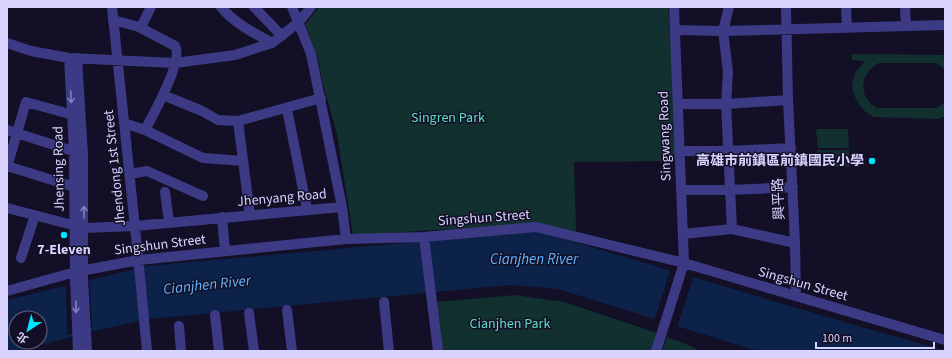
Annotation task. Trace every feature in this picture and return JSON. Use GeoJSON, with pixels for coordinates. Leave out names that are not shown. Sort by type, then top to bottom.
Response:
{"type":"FeatureCollection","features":[{"type":"Feature","properties":{"kind":"street","name":"Jhendong 1st Street"},"geometry":{"type":"LineString","coordinates":[[112,7],[139,263],[146,351]]}},
{"type":"Feature","properties":{"kind":"street"},"geometry":{"type":"LineString","coordinates":[[139,27],[143,23],[151,7]]}},
{"type":"Feature","properties":{"kind":"street"},"geometry":{"type":"LineString","coordinates":[[221,7],[237,22],[272,43]]}},
{"type":"Feature","properties":{"kind":"street"},"geometry":{"type":"LineString","coordinates":[[254,7],[282,36]]}},
{"type":"Feature","properties":{"kind":"street","name":"Jhenyang Road"},"geometry":{"type":"LineString","coordinates":[[7,208],[35,214],[79,227],[135,226],[342,206],[311,54],[292,7]]}},
{"type":"Feature","properties":{"kind":"street"},"geometry":{"type":"LineString","coordinates":[[7,43],[31,51],[73,58],[175,63],[235,55],[272,43],[299,22],[311,7]]}},
{"type":"Feature","properties":{"kind":"street","name":"Singwang Road"},"geometry":{"type":"LineString","coordinates":[[656,351],[684,263],[674,7]]}},
{"type":"Feature","properties":{"kind":"street"},"geometry":{"type":"LineString","coordinates":[[729,7],[723,31],[728,72],[726,104],[732,229]]}},
{"type":"Feature","properties":{"kind":"street","name":"興平路"},"geometry":{"type":"LineString","coordinates":[[786,7],[788,100],[793,187],[796,296]]}},
{"type":"Feature","properties":{"kind":"street"},"geometry":{"type":"LineString","coordinates":[[846,7],[847,27]]}},
{"type":"Feature","properties":{"kind":"street"},"geometry":{"type":"LineString","coordinates":[[905,7],[906,26]]}},
{"type":"Feature","properties":{"kind":"street"},"geometry":{"type":"LineString","coordinates":[[113,20],[139,27],[175,46],[177,49],[175,63],[163,95],[146,130]]}},
{"type":"Feature","properties":{"kind":"street"},"geometry":{"type":"LineString","coordinates":[[675,30],[723,31],[945,25]]}},
{"type":"Feature","properties":{"kind":"street","name":"Jhensing Road"},"geometry":{"type":"LineString","coordinates":[[73,58],[79,153],[79,275],[82,333]]}},
{"type":"Feature","properties":{"kind":"street"},"geometry":{"type":"LineString","coordinates":[[163,95],[202,111],[218,120],[238,121],[286,109],[321,98]]}},
{"type":"Feature","properties":{"kind":"street"},"geometry":{"type":"LineString","coordinates":[[678,104],[726,104],[788,100]]}},
{"type":"Feature","properties":{"kind":"street"},"geometry":{"type":"LineString","coordinates":[[77,116],[26,102],[12,132],[7,166],[80,189]]}},
{"type":"Feature","properties":{"kind":"street"},"geometry":{"type":"LineString","coordinates":[[286,109],[306,209]]}},
{"type":"Feature","properties":{"kind":"street"},"geometry":{"type":"LineString","coordinates":[[238,121],[250,214]]}},
{"type":"Feature","properties":{"kind":"street"},"geometry":{"type":"LineString","coordinates":[[124,123],[146,130],[203,158],[243,161]]}},
{"type":"Feature","properties":{"kind":"street"},"geometry":{"type":"LineString","coordinates":[[12,132],[79,153]]}},
{"type":"Feature","properties":{"kind":"street"},"geometry":{"type":"LineString","coordinates":[[680,150],[728,151],[791,148]]}},
{"type":"Feature","properties":{"kind":"street"},"geometry":{"type":"LineString","coordinates":[[130,174],[147,171],[203,196]]}},
{"type":"Feature","properties":{"kind":"street"},"geometry":{"type":"LineString","coordinates":[[681,190],[730,190],[793,187]]}},
{"type":"Feature","properties":{"kind":"street"},"geometry":{"type":"LineString","coordinates":[[165,192],[169,222]]}},
{"type":"Feature","properties":{"kind":"street"},"geometry":{"type":"LineString","coordinates":[[342,206],[346,239]]}},
{"type":"Feature","properties":{"kind":"street"},"geometry":{"type":"LineString","coordinates":[[21,258],[35,214]]}},
{"type":"Feature","properties":{"kind":"street"},"geometry":{"type":"LineString","coordinates":[[222,217],[225,251]]}},
{"type":"Feature","properties":{"kind":"street","name":"Singshun Street"},"geometry":{"type":"LineString","coordinates":[[7,291],[139,263],[225,251],[346,239],[424,238],[536,227],[684,263],[945,340]]}},
{"type":"Feature","properties":{"kind":"street"},"geometry":{"type":"LineString","coordinates":[[683,234],[732,229],[795,243]]}},
{"type":"Feature","properties":{"kind":"street"},"geometry":{"type":"LineString","coordinates":[[424,238],[438,351]]}},
{"type":"Feature","properties":{"kind":"street"},"geometry":{"type":"LineString","coordinates":[[384,302],[389,351]]}},
{"type":"Feature","properties":{"kind":"street"},"geometry":{"type":"LineString","coordinates":[[287,310],[292,351]]}},
{"type":"Feature","properties":{"kind":"street"},"geometry":{"type":"LineString","coordinates":[[249,313],[254,351]]}},
{"type":"Feature","properties":{"kind":"street"},"geometry":{"type":"LineString","coordinates":[[214,315],[218,351]]}},
{"type":"Feature","properties":{"kind":"street"},"geometry":{"type":"LineString","coordinates":[[179,326],[181,351]]}},
{"type":"Feature","properties":{"kind":"street"},"geometry":{"type":"LineString","coordinates":[[78,351],[82,333]]}},
{"type":"Feature","properties":{"kind":"street"},"geometry":{"type":"LineString","coordinates":[[82,333],[87,351]]}},
{"type":"Feature","properties":{"kind":"green space","name":"Singren Park"},"geometry":{"type":"Polygon","coordinates":[[[319,7],[668,7],[679,161],[574,162],[576,232],[533,224],[353,235],[337,134],[322,80],[318,58],[305,25],[319,7]]]}},
{"type":"Feature","properties":{"kind":"green space"},"geometry":{"type":"Polygon","coordinates":[[[852,54],[945,55],[945,70],[937,63],[879,63],[869,71],[864,79],[863,87],[865,96],[871,104],[877,108],[935,108],[945,102],[945,116],[938,119],[873,117],[860,106],[855,97],[852,87],[853,79],[856,71],[865,61],[852,60],[852,54]]]}},
{"type":"Feature","properties":{"kind":"green space"},"geometry":{"type":"Polygon","coordinates":[[[816,129],[848,129],[849,148],[818,148],[816,129]]]}},
{"type":"Feature","properties":{"kind":"green space"},"geometry":{"type":"Polygon","coordinates":[[[817,150],[849,150],[850,167],[818,167],[817,150]]]}},
{"type":"Feature","properties":{"kind":"green space","name":"Cianjhen Park"},"geometry":{"type":"Polygon","coordinates":[[[515,295],[564,302],[657,333],[651,351],[442,351],[437,302],[515,295]]]}},
{"type":"Feature","properties":{"kind":"green space"},"geometry":{"type":"Polygon","coordinates":[[[667,337],[696,348],[694,351],[662,351],[667,337]]]}},
{"type":"Feature","properties":{"kind":"water","name":"Cianjhen River"},"geometry":{"type":"Polygon","coordinates":[[[537,231],[945,351],[757,351],[558,289],[511,285],[148,319],[48,343],[48,310],[8,310],[8,350],[22,350],[7,351],[7,300],[147,266],[537,231]]]}},
{"type":"Feature","properties":{"kind":"pier"},"geometry":{"type":"Polygon","coordinates":[[[671,268],[694,275],[677,328],[654,321],[671,268]]]}},
{"type":"Feature","properties":{"kind":"pier"},"geometry":{"type":"Polygon","coordinates":[[[89,278],[92,328],[67,335],[66,283],[89,278]]]}},
{"type":"Feature","properties":{"kind":"place","name":"高雄市前鎮區前鎮國民小學"},"geometry":{"type":"Point","coordinates":[872,161]}},
{"type":"Feature","properties":{"kind":"place","name":"7-Eleven"},"geometry":{"type":"Point","coordinates":[64,235]}}]}
